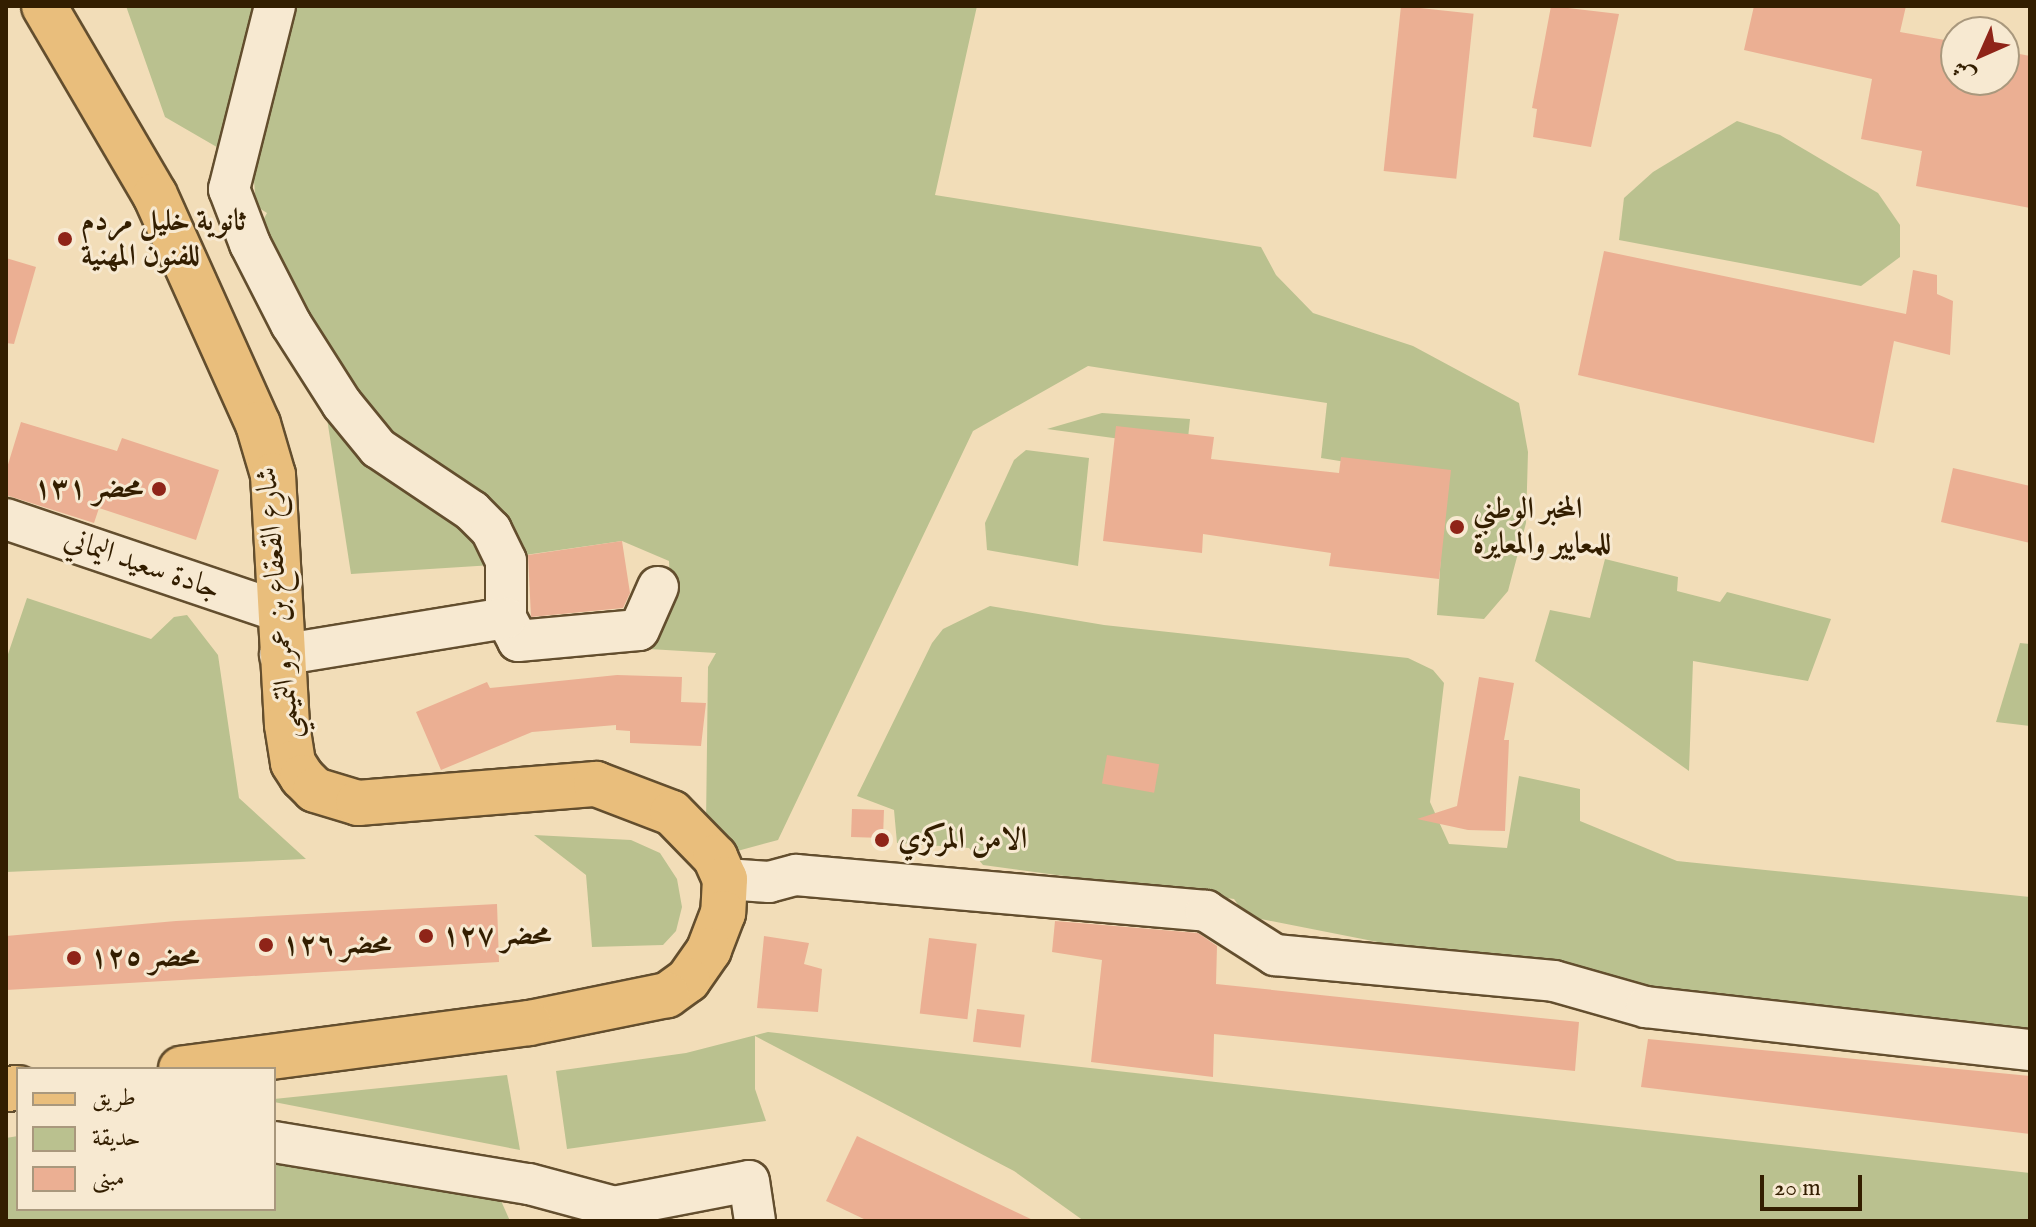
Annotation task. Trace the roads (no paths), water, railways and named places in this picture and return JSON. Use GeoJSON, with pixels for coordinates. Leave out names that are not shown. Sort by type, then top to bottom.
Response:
{"type":"FeatureCollection","features":[{"type":"Feature","properties":{"kind":"main road","name":"شارع القعقاع بن عمرو التميمي"},"geometry":{"type":"LineString","coordinates":[[44,6],[155,195],[246,391],[273,475],[280,655],[293,763],[315,790],[358,803],[596,784],[672,813],[715,857],[725,879]]}},
{"type":"Feature","properties":{"kind":"main road"},"geometry":{"type":"LineString","coordinates":[[199,1067],[529,1023],[667,995],[688,980],[709,950],[723,913],[725,879]]}},
{"type":"Feature","properties":{"kind":"street"},"geometry":{"type":"LineString","coordinates":[[275,6],[229,189],[250,244],[291,324],[342,404],[378,448],[472,511],[491,530],[506,561],[506,618],[518,641],[639,630],[658,587]]}},
{"type":"Feature","properties":{"kind":"street","name":"جادة سعيد اليماني"},"geometry":{"type":"LineString","coordinates":[[6,519],[278,611]]}},
{"type":"Feature","properties":{"kind":"street"},"geometry":{"type":"LineString","coordinates":[[280,655],[506,618]]}},
{"type":"Feature","properties":{"kind":"street"},"geometry":{"type":"LineString","coordinates":[[725,879],[769,882],[796,875],[1206,911],[1275,955],[1554,981],[1646,1007],[2030,1050]]}},
{"type":"Feature","properties":{"kind":"street"},"geometry":{"type":"LineString","coordinates":[[276,1142],[514,1181],[614,1207],[749,1181],[755,1221]]}},
{"type":"Feature","properties":{"kind":"place","name":"ثانوية خليل مردم للفنون المهنية"},"geometry":{"type":"Point","coordinates":[65,239]}},
{"type":"Feature","properties":{"kind":"place","name":"محضر ١٣١"},"geometry":{"type":"Point","coordinates":[159,489]}},
{"type":"Feature","properties":{"kind":"place","name":"المخبر الوطني للمعايير والمعايرة"},"geometry":{"type":"Point","coordinates":[1457,527]}},
{"type":"Feature","properties":{"kind":"place","name":"الامن المركزي"},"geometry":{"type":"Point","coordinates":[882,840]}},
{"type":"Feature","properties":{"kind":"place","name":"محضر ١٢٧"},"geometry":{"type":"Point","coordinates":[426,936]}},
{"type":"Feature","properties":{"kind":"place","name":"محضر ١٢٦"},"geometry":{"type":"Point","coordinates":[266,945]}},
{"type":"Feature","properties":{"kind":"place","name":"محضر ١٢٥"},"geometry":{"type":"Point","coordinates":[74,958]}}]}
